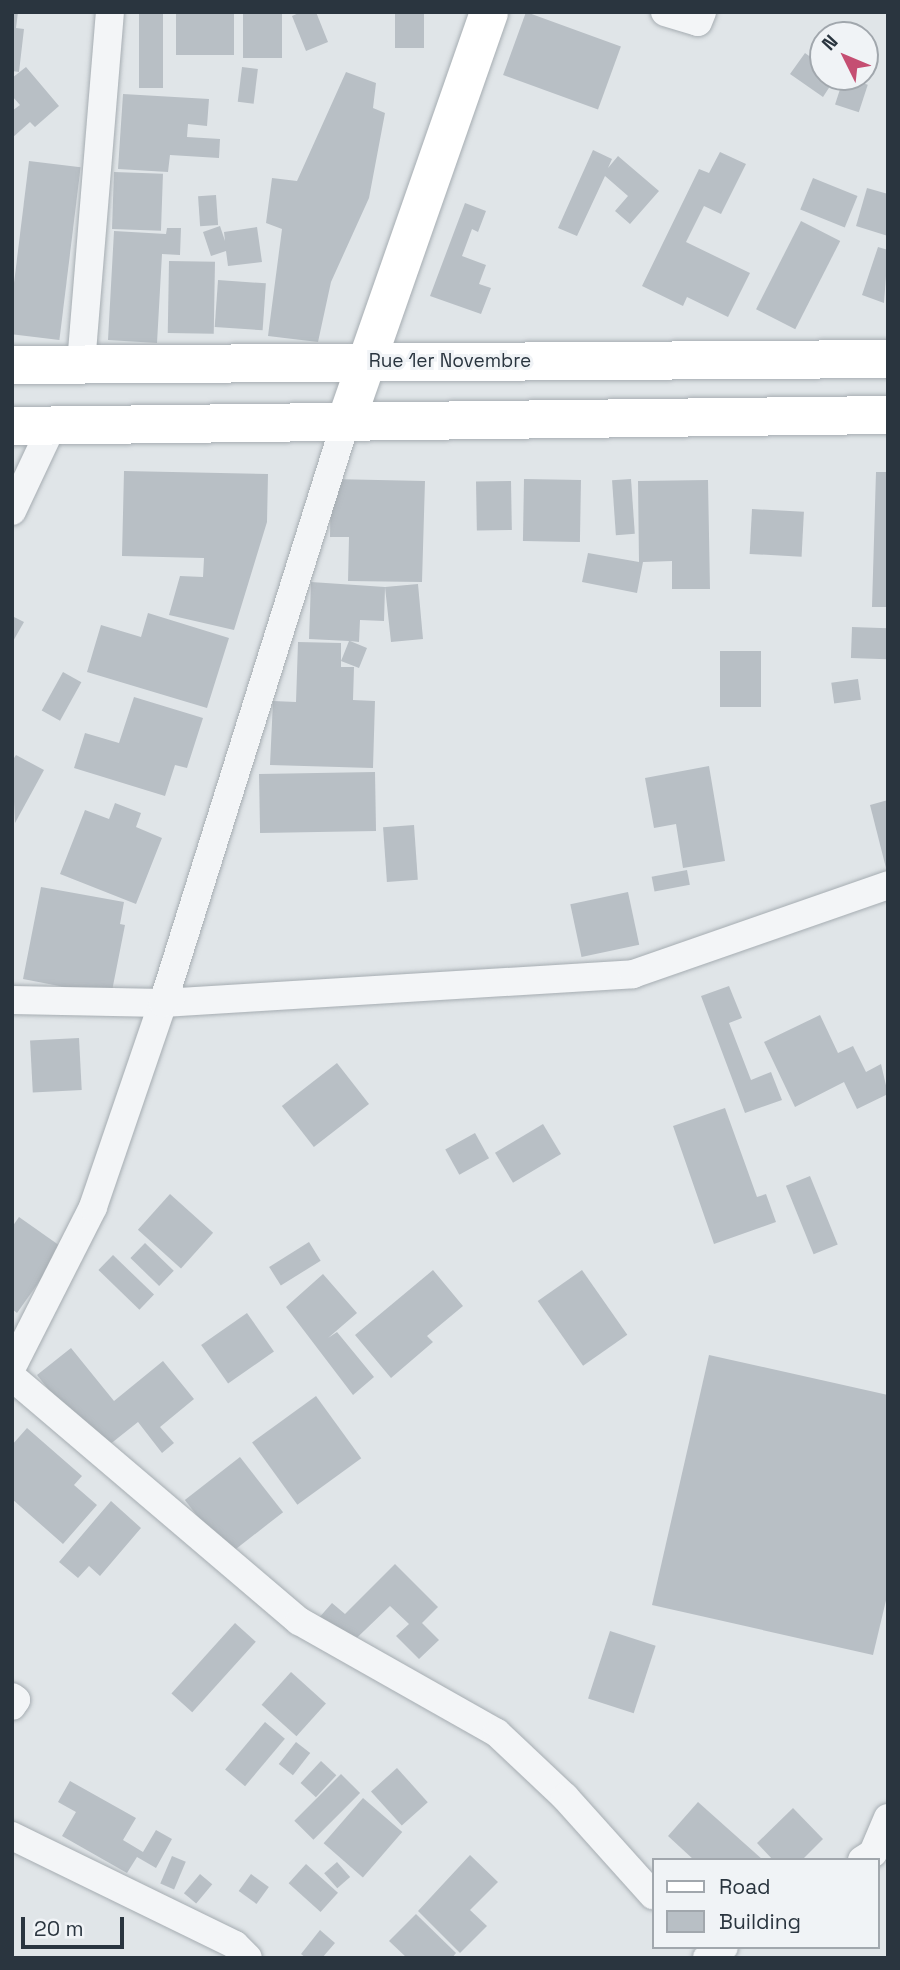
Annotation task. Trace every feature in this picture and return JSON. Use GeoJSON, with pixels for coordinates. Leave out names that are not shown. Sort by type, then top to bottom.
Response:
{"type":"FeatureCollection","features":[{"type":"Feature","properties":{"kind":"main road"},"geometry":{"type":"LineString","coordinates":[[346,421],[489,12]]}},
{"type":"Feature","properties":{"kind":"main road","name":"Rue 1er Novembre"},"geometry":{"type":"LineString","coordinates":[[12,365],[888,359]]}},
{"type":"Feature","properties":{"kind":"main road"},"geometry":{"type":"LineString","coordinates":[[12,426],[888,415]]}},
{"type":"Feature","properties":{"kind":"street"},"geometry":{"type":"LineString","coordinates":[[81,364],[110,12]]}},
{"type":"Feature","properties":{"kind":"street"},"geometry":{"type":"LineString","coordinates":[[664,12],[698,22],[702,12]]}},
{"type":"Feature","properties":{"kind":"street"},"geometry":{"type":"LineString","coordinates":[[12,1367],[93,1207],[163,1003],[346,421]]}},
{"type":"Feature","properties":{"kind":"street"},"geometry":{"type":"LineString","coordinates":[[12,511],[52,426]]}},
{"type":"Feature","properties":{"kind":"street"},"geometry":{"type":"LineString","coordinates":[[12,1000],[163,1003],[633,974],[888,885]]}},
{"type":"Feature","properties":{"kind":"street"},"geometry":{"type":"LineString","coordinates":[[12,1377],[299,1621],[497,1733],[565,1797],[652,1894]]}},
{"type":"Feature","properties":{"kind":"street"},"geometry":{"type":"LineString","coordinates":[[12,1697],[16,1700],[12,1706]]}},
{"type":"Feature","properties":{"kind":"street"},"geometry":{"type":"LineString","coordinates":[[875,1858],[888,1818]]}},
{"type":"Feature","properties":{"kind":"street"},"geometry":{"type":"LineString","coordinates":[[12,1836],[234,1945],[248,1958]]}},
{"type":"Feature","properties":{"kind":"building"},"geometry":{"type":"Polygon","coordinates":[[[12,12],[18,12],[16,28],[24,29],[19,72],[12,71],[12,12]]]}},
{"type":"Feature","properties":{"kind":"building"},"geometry":{"type":"Polygon","coordinates":[[[139,12],[163,12],[163,88],[139,88],[139,12]]]}},
{"type":"Feature","properties":{"kind":"building"},"geometry":{"type":"Polygon","coordinates":[[[176,12],[234,12],[234,55],[176,55],[176,12]]]}},
{"type":"Feature","properties":{"kind":"building"},"geometry":{"type":"Polygon","coordinates":[[[243,12],[282,12],[282,58],[243,58],[243,12]]]}},
{"type":"Feature","properties":{"kind":"building"},"geometry":{"type":"Polygon","coordinates":[[[301,12],[316,12],[328,42],[306,51],[292,16],[301,12]]]}},
{"type":"Feature","properties":{"kind":"building"},"geometry":{"type":"Polygon","coordinates":[[[395,12],[424,12],[424,48],[395,48],[395,12]]]}},
{"type":"Feature","properties":{"kind":"building"},"geometry":{"type":"Polygon","coordinates":[[[526,12],[621,47],[598,110],[503,75],[526,12]]]}},
{"type":"Feature","properties":{"kind":"building"},"geometry":{"type":"Polygon","coordinates":[[[805,53],[809,56],[809,87],[790,74],[805,53]]]}},
{"type":"Feature","properties":{"kind":"building"},"geometry":{"type":"Polygon","coordinates":[[[26,67],[59,106],[35,127],[30,122],[12,138],[12,111],[20,105],[12,96],[12,78],[26,67]]]}},
{"type":"Feature","properties":{"kind":"building"},"geometry":{"type":"Polygon","coordinates":[[[242,67],[258,69],[254,104],[238,102],[242,67]]]}},
{"type":"Feature","properties":{"kind":"building"},"geometry":{"type":"Polygon","coordinates":[[[346,72],[376,83],[373,108],[385,113],[369,198],[331,282],[318,342],[268,336],[282,229],[266,223],[272,178],[297,181],[346,72]]]}},
{"type":"Feature","properties":{"kind":"building"},"geometry":{"type":"Polygon","coordinates":[[[814,91],[827,91],[823,97],[814,91]]]}},
{"type":"Feature","properties":{"kind":"building"},"geometry":{"type":"Polygon","coordinates":[[[839,91],[866,91],[859,112],[835,105],[839,91]]]}},
{"type":"Feature","properties":{"kind":"building"},"geometry":{"type":"Polygon","coordinates":[[[123,94],[209,99],[207,126],[188,124],[187,137],[220,139],[219,158],[170,155],[168,172],[118,169],[123,94]]]}},
{"type":"Feature","properties":{"kind":"building"},"geometry":{"type":"Polygon","coordinates":[[[593,150],[612,159],[608,168],[618,156],[659,191],[630,224],[615,211],[628,196],[605,176],[577,236],[558,228],[593,150]]]}},
{"type":"Feature","properties":{"kind":"building"},"geometry":{"type":"Polygon","coordinates":[[[720,152],[746,164],[721,214],[704,206],[686,242],[750,273],[728,317],[687,297],[683,306],[642,286],[699,169],[709,173],[720,152]]]}},
{"type":"Feature","properties":{"kind":"building"},"geometry":{"type":"Polygon","coordinates":[[[29,161],[81,167],[59,340],[12,334],[12,299],[29,161]]]}},
{"type":"Feature","properties":{"kind":"building"},"geometry":{"type":"Polygon","coordinates":[[[114,172],[163,174],[161,231],[112,229],[114,172]]]}},
{"type":"Feature","properties":{"kind":"building"},"geometry":{"type":"Polygon","coordinates":[[[813,178],[858,196],[845,228],[800,210],[813,178]]]}},
{"type":"Feature","properties":{"kind":"building"},"geometry":{"type":"Polygon","coordinates":[[[867,188],[888,194],[888,236],[856,226],[867,188]]]}},
{"type":"Feature","properties":{"kind":"building"},"geometry":{"type":"Polygon","coordinates":[[[216,195],[218,225],[200,226],[198,196],[216,195]]]}},
{"type":"Feature","properties":{"kind":"building"},"geometry":{"type":"Polygon","coordinates":[[[465,203],[486,211],[478,232],[472,229],[462,256],[486,265],[479,284],[491,288],[481,314],[430,296],[465,203]]]}},
{"type":"Feature","properties":{"kind":"building"},"geometry":{"type":"Polygon","coordinates":[[[801,221],[840,241],[795,329],[756,309],[801,221]]]}},
{"type":"Feature","properties":{"kind":"building"},"geometry":{"type":"Polygon","coordinates":[[[220,226],[225,241],[224,232],[257,227],[262,262],[228,266],[226,251],[211,256],[203,232],[220,226]]]}},
{"type":"Feature","properties":{"kind":"building"},"geometry":{"type":"Polygon","coordinates":[[[167,228],[181,228],[180,255],[162,254],[157,343],[108,340],[114,231],[166,234],[167,228]]]}},
{"type":"Feature","properties":{"kind":"building"},"geometry":{"type":"Polygon","coordinates":[[[878,247],[888,250],[884,303],[862,295],[878,247]]]}},
{"type":"Feature","properties":{"kind":"building"},"geometry":{"type":"Polygon","coordinates":[[[169,261],[215,262],[214,334],[168,333],[169,261]]]}},
{"type":"Feature","properties":{"kind":"building"},"geometry":{"type":"Polygon","coordinates":[[[218,280],[266,283],[263,330],[215,327],[218,280]]]}},
{"type":"Feature","properties":{"kind":"building"},"geometry":{"type":"Polygon","coordinates":[[[124,471],[268,474],[267,522],[234,630],[169,615],[180,576],[203,577],[204,558],[122,556],[124,471]]]}},
{"type":"Feature","properties":{"kind":"building"},"geometry":{"type":"Polygon","coordinates":[[[876,472],[888,472],[888,607],[872,607],[876,472]]]}},
{"type":"Feature","properties":{"kind":"building"},"geometry":{"type":"Polygon","coordinates":[[[331,479],[425,481],[422,582],[348,581],[349,537],[330,537],[331,479]]]}},
{"type":"Feature","properties":{"kind":"building"},"geometry":{"type":"Polygon","coordinates":[[[524,479],[581,480],[580,542],[523,541],[524,479]]]}},
{"type":"Feature","properties":{"kind":"building"},"geometry":{"type":"Polygon","coordinates":[[[631,479],[635,534],[616,535],[612,480],[631,479]]]}},
{"type":"Feature","properties":{"kind":"building"},"geometry":{"type":"Polygon","coordinates":[[[708,480],[710,589],[672,589],[672,561],[643,562],[637,593],[582,582],[588,553],[639,562],[638,481],[708,480]]]}},
{"type":"Feature","properties":{"kind":"building"},"geometry":{"type":"Polygon","coordinates":[[[511,481],[512,530],[477,531],[476,482],[511,481]]]}},
{"type":"Feature","properties":{"kind":"building"},"geometry":{"type":"Polygon","coordinates":[[[752,509],[804,512],[802,557],[750,554],[752,509]]]}},
{"type":"Feature","properties":{"kind":"building"},"geometry":{"type":"Polygon","coordinates":[[[311,582],[385,587],[384,621],[360,620],[359,642],[350,641],[367,648],[359,668],[341,661],[349,641],[309,639],[311,582]]]}},
{"type":"Feature","properties":{"kind":"building"},"geometry":{"type":"Polygon","coordinates":[[[418,584],[423,639],[391,642],[385,587],[418,584]]]}},
{"type":"Feature","properties":{"kind":"building"},"geometry":{"type":"Polygon","coordinates":[[[148,613],[229,638],[207,708],[87,672],[101,625],[141,637],[148,613]]]}},
{"type":"Feature","properties":{"kind":"building"},"geometry":{"type":"Polygon","coordinates":[[[12,616],[24,622],[12,643],[12,616]]]}},
{"type":"Feature","properties":{"kind":"building"},"geometry":{"type":"Polygon","coordinates":[[[852,627],[888,628],[887,659],[851,658],[852,627]]]}},
{"type":"Feature","properties":{"kind":"building"},"geometry":{"type":"Polygon","coordinates":[[[298,642],[341,643],[341,667],[354,667],[353,700],[375,701],[373,768],[270,765],[273,701],[296,702],[298,642]]]}},
{"type":"Feature","properties":{"kind":"building"},"geometry":{"type":"Polygon","coordinates":[[[720,651],[761,651],[761,707],[720,707],[720,651]]]}},
{"type":"Feature","properties":{"kind":"building"},"geometry":{"type":"Polygon","coordinates":[[[63,672],[81,682],[60,721],[42,710],[63,672]]]}},
{"type":"Feature","properties":{"kind":"building"},"geometry":{"type":"Polygon","coordinates":[[[858,679],[861,700],[834,704],[831,683],[858,679]]]}},
{"type":"Feature","properties":{"kind":"building"},"geometry":{"type":"Polygon","coordinates":[[[134,697],[203,718],[187,768],[175,765],[165,796],[74,768],[85,733],[119,743],[134,697]]]}},
{"type":"Feature","properties":{"kind":"building"},"geometry":{"type":"Polygon","coordinates":[[[16,755],[44,770],[15,823],[12,761],[16,755]]]}},
{"type":"Feature","properties":{"kind":"building"},"geometry":{"type":"Polygon","coordinates":[[[709,766],[725,861],[683,868],[676,824],[654,828],[645,778],[709,766]]]}},
{"type":"Feature","properties":{"kind":"building"},"geometry":{"type":"Polygon","coordinates":[[[375,772],[376,831],[260,833],[259,774],[375,772]]]}},
{"type":"Feature","properties":{"kind":"building"},"geometry":{"type":"Polygon","coordinates":[[[888,800],[888,872],[887,872],[870,805],[888,800]]]}},
{"type":"Feature","properties":{"kind":"building"},"geometry":{"type":"Polygon","coordinates":[[[115,803],[141,813],[136,827],[162,838],[136,904],[60,874],[85,810],[109,819],[115,803]]]}},
{"type":"Feature","properties":{"kind":"building"},"geometry":{"type":"Polygon","coordinates":[[[414,825],[418,880],[387,882],[383,827],[414,825]]]}},
{"type":"Feature","properties":{"kind":"building"},"geometry":{"type":"Polygon","coordinates":[[[687,870],[690,885],[655,892],[652,877],[687,870]]]}},
{"type":"Feature","properties":{"kind":"building"},"geometry":{"type":"Polygon","coordinates":[[[41,887],[124,902],[120,924],[125,925],[111,996],[23,979],[41,887]]]}},
{"type":"Feature","properties":{"kind":"building"},"geometry":{"type":"Polygon","coordinates":[[[628,892],[639,945],[582,957],[570,904],[628,892]]]}},
{"type":"Feature","properties":{"kind":"building"},"geometry":{"type":"Polygon","coordinates":[[[729,986],[742,1018],[729,1023],[751,1080],[771,1072],[782,1100],[745,1113],[701,996],[729,986]]]}},
{"type":"Feature","properties":{"kind":"building"},"geometry":{"type":"Polygon","coordinates":[[[820,1015],[838,1053],[853,1046],[866,1072],[881,1064],[888,1094],[857,1109],[844,1082],[795,1107],[764,1042],[820,1015]]]}},
{"type":"Feature","properties":{"kind":"building"},"geometry":{"type":"Polygon","coordinates":[[[79,1038],[82,1090],[33,1092],[30,1041],[79,1038]]]}},
{"type":"Feature","properties":{"kind":"building"},"geometry":{"type":"Polygon","coordinates":[[[337,1063],[369,1104],[314,1147],[282,1106],[337,1063]]]}},
{"type":"Feature","properties":{"kind":"building"},"geometry":{"type":"Polygon","coordinates":[[[725,1108],[757,1197],[766,1194],[776,1222],[714,1244],[673,1126],[725,1108]]]}},
{"type":"Feature","properties":{"kind":"building"},"geometry":{"type":"Polygon","coordinates":[[[543,1124],[561,1154],[513,1183],[495,1153],[543,1124]]]}},
{"type":"Feature","properties":{"kind":"building"},"geometry":{"type":"Polygon","coordinates":[[[475,1133],[489,1158],[459,1175],[445,1149],[475,1133]]]}},
{"type":"Feature","properties":{"kind":"building"},"geometry":{"type":"Polygon","coordinates":[[[810,1176],[838,1245],[814,1254],[786,1186],[810,1176]]]}},
{"type":"Feature","properties":{"kind":"building"},"geometry":{"type":"Polygon","coordinates":[[[170,1194],[213,1233],[181,1268],[138,1230],[170,1194]]]}},
{"type":"Feature","properties":{"kind":"building"},"geometry":{"type":"Polygon","coordinates":[[[19,1217],[63,1248],[17,1313],[12,1309],[12,1227],[19,1217]]]}},
{"type":"Feature","properties":{"kind":"building"},"geometry":{"type":"Polygon","coordinates":[[[309,1242],[321,1261],[281,1286],[269,1267],[309,1242]]]}},
{"type":"Feature","properties":{"kind":"building"},"geometry":{"type":"Polygon","coordinates":[[[145,1243],[174,1271],[159,1286],[130,1258],[145,1243]]]}},
{"type":"Feature","properties":{"kind":"building"},"geometry":{"type":"Polygon","coordinates":[[[113,1255],[154,1295],[139,1310],[98,1270],[113,1255]]]}},
{"type":"Feature","properties":{"kind":"building"},"geometry":{"type":"Polygon","coordinates":[[[433,1270],[463,1306],[427,1336],[433,1342],[391,1378],[355,1335],[433,1270]]]}},
{"type":"Feature","properties":{"kind":"building"},"geometry":{"type":"Polygon","coordinates":[[[582,1270],[627,1335],[583,1366],[538,1301],[582,1270]]]}},
{"type":"Feature","properties":{"kind":"building"},"geometry":{"type":"Polygon","coordinates":[[[323,1274],[357,1313],[328,1338],[337,1332],[374,1377],[353,1395],[286,1307],[323,1274]]]}},
{"type":"Feature","properties":{"kind":"building"},"geometry":{"type":"Polygon","coordinates":[[[247,1313],[274,1352],[228,1384],[201,1345],[247,1313]]]}},
{"type":"Feature","properties":{"kind":"building"},"geometry":{"type":"Polygon","coordinates":[[[71,1348],[114,1401],[163,1361],[194,1399],[160,1427],[174,1443],[162,1453],[138,1422],[99,1453],[37,1375],[71,1348]]]}},
{"type":"Feature","properties":{"kind":"building"},"geometry":{"type":"Polygon","coordinates":[[[709,1355],[888,1395],[888,1592],[873,1655],[652,1605],[709,1355]]]}},
{"type":"Feature","properties":{"kind":"building"},"geometry":{"type":"Polygon","coordinates":[[[316,1396],[361,1458],[297,1505],[252,1442],[316,1396]]]}},
{"type":"Feature","properties":{"kind":"building"},"geometry":{"type":"Polygon","coordinates":[[[27,1428],[82,1476],[74,1485],[97,1505],[63,1544],[12,1499],[12,1445],[27,1428]]]}},
{"type":"Feature","properties":{"kind":"building"},"geometry":{"type":"Polygon","coordinates":[[[240,1457],[283,1512],[228,1555],[185,1500],[240,1457]]]}},
{"type":"Feature","properties":{"kind":"building"},"geometry":{"type":"Polygon","coordinates":[[[111,1501],[141,1528],[100,1576],[89,1566],[78,1578],[59,1562],[111,1501]]]}},
{"type":"Feature","properties":{"kind":"building"},"geometry":{"type":"Polygon","coordinates":[[[395,1564],[438,1607],[422,1623],[439,1640],[419,1659],[396,1636],[409,1624],[390,1606],[340,1654],[310,1628],[332,1603],[345,1614],[395,1564]]]}},
{"type":"Feature","properties":{"kind":"building"},"geometry":{"type":"Polygon","coordinates":[[[235,1623],[256,1642],[192,1712],[171,1694],[235,1623]]]}},
{"type":"Feature","properties":{"kind":"building"},"geometry":{"type":"Polygon","coordinates":[[[610,1631],[656,1646],[634,1713],[588,1699],[610,1631]]]}},
{"type":"Feature","properties":{"kind":"building"},"geometry":{"type":"Polygon","coordinates":[[[291,1672],[326,1703],[296,1736],[262,1705],[291,1672]]]}},
{"type":"Feature","properties":{"kind":"building"},"geometry":{"type":"Polygon","coordinates":[[[265,1722],[285,1739],[245,1786],[225,1769],[265,1722]]]}},
{"type":"Feature","properties":{"kind":"building"},"geometry":{"type":"Polygon","coordinates":[[[296,1742],[310,1753],[293,1775],[279,1764],[296,1742]]]}},
{"type":"Feature","properties":{"kind":"building"},"geometry":{"type":"Polygon","coordinates":[[[321,1761],[336,1775],[316,1797],[301,1783],[321,1761]]]}},
{"type":"Feature","properties":{"kind":"building"},"geometry":{"type":"Polygon","coordinates":[[[397,1768],[428,1802],[402,1826],[371,1791],[397,1768]]]}},
{"type":"Feature","properties":{"kind":"building"},"geometry":{"type":"Polygon","coordinates":[[[341,1774],[360,1793],[313,1840],[294,1821],[341,1774]]]}},
{"type":"Feature","properties":{"kind":"building"},"geometry":{"type":"Polygon","coordinates":[[[70,1781],[136,1818],[123,1840],[143,1852],[156,1830],[172,1839],[156,1868],[137,1857],[127,1873],[62,1836],[76,1812],[58,1802],[70,1781]]]}},
{"type":"Feature","properties":{"kind":"building"},"geometry":{"type":"Polygon","coordinates":[[[363,1798],[402,1832],[363,1877],[324,1843],[363,1798]]]}},
{"type":"Feature","properties":{"kind":"building"},"geometry":{"type":"Polygon","coordinates":[[[698,1802],[761,1858],[692,1858],[668,1836],[698,1802]]]}},
{"type":"Feature","properties":{"kind":"building"},"geometry":{"type":"Polygon","coordinates":[[[793,1808],[823,1839],[804,1858],[771,1858],[757,1843],[793,1808]]]}},
{"type":"Feature","properties":{"kind":"building"},"geometry":{"type":"Polygon","coordinates":[[[470,1855],[498,1882],[470,1910],[487,1926],[460,1953],[418,1911],[470,1855]]]}},
{"type":"Feature","properties":{"kind":"building"},"geometry":{"type":"Polygon","coordinates":[[[172,1856],[186,1862],[174,1889],[160,1884],[172,1856]]]}},
{"type":"Feature","properties":{"kind":"building"},"geometry":{"type":"Polygon","coordinates":[[[337,1862],[350,1877],[337,1888],[324,1873],[337,1862]]]}},
{"type":"Feature","properties":{"kind":"building"},"geometry":{"type":"Polygon","coordinates":[[[306,1864],[338,1893],[321,1912],[289,1883],[306,1864]]]}},
{"type":"Feature","properties":{"kind":"building"},"geometry":{"type":"Polygon","coordinates":[[[200,1874],[212,1884],[196,1903],[184,1893],[200,1874]]]}},
{"type":"Feature","properties":{"kind":"building"},"geometry":{"type":"Polygon","coordinates":[[[251,1874],[269,1887],[256,1904],[239,1891],[251,1874]]]}},
{"type":"Feature","properties":{"kind":"building"},"geometry":{"type":"Polygon","coordinates":[[[416,1914],[456,1953],[452,1958],[407,1958],[389,1941],[416,1914]]]}},
{"type":"Feature","properties":{"kind":"building"},"geometry":{"type":"Polygon","coordinates":[[[320,1930],[335,1943],[322,1958],[306,1958],[301,1954],[320,1930]]]}}]}
